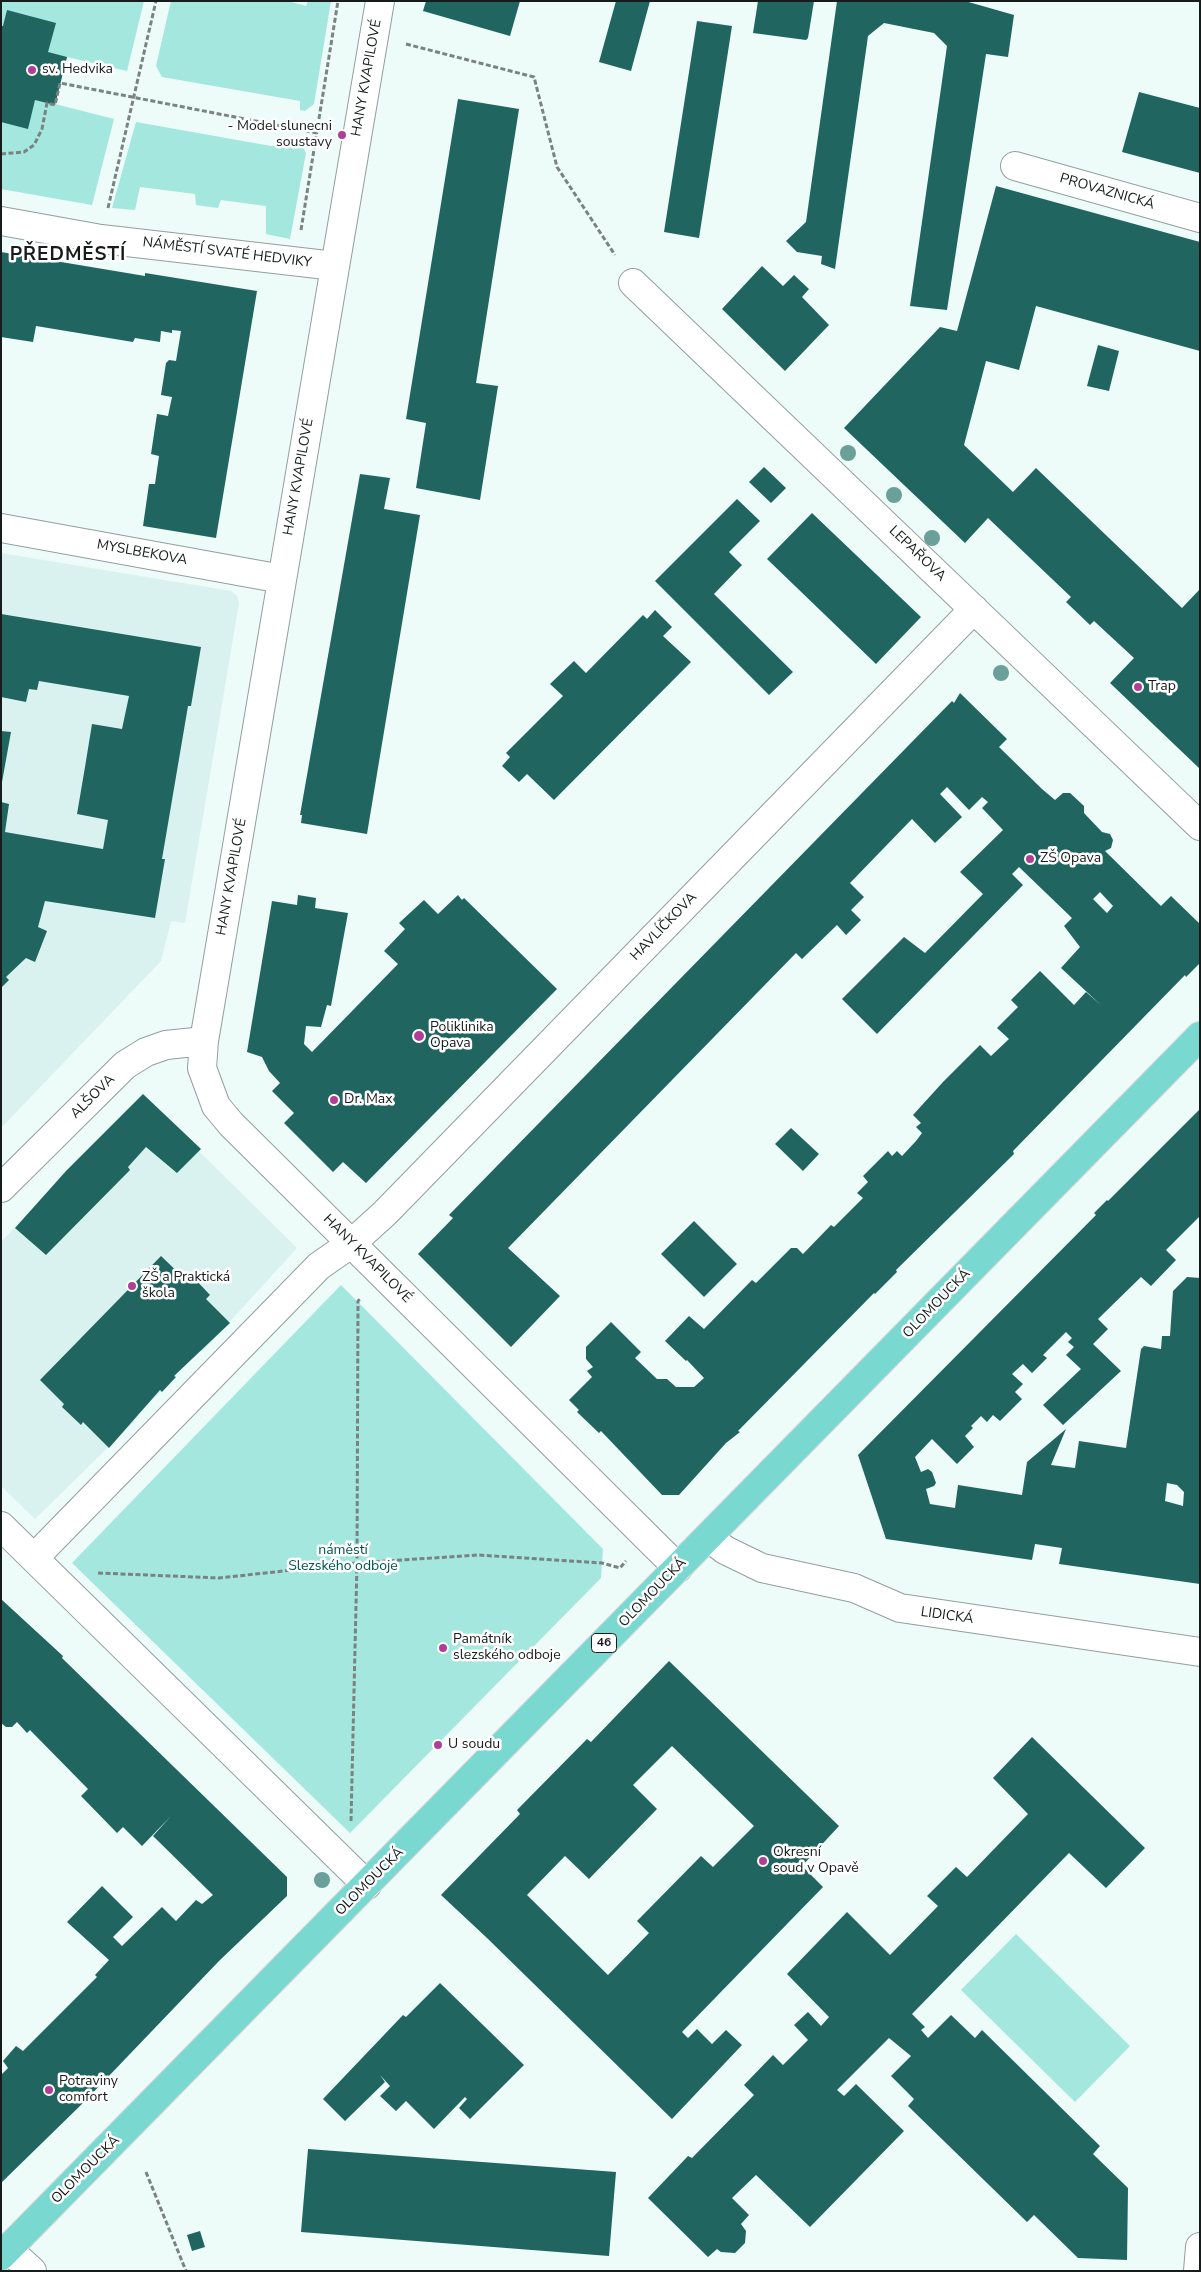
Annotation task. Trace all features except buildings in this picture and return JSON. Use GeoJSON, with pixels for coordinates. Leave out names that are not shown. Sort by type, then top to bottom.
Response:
{"type":"FeatureCollection","features":[{"type":"Feature","properties":{"kind":"main road","name":"OLOMOUCKÁ"},"geometry":{"type":"LineString","coordinates":[[5,2252],[1200,1036]]}},
{"type":"Feature","properties":{"kind":"street","name":"HANY KVAPILOVÉ"},"geometry":{"type":"LineString","coordinates":[[373,3],[374,36],[204,1041],[202,1068],[216,1106],[231,1124],[678,1568]]}},
{"type":"Feature","properties":{"kind":"street","name":"PROVAZNICKÁ"},"geometry":{"type":"LineString","coordinates":[[1015,166],[1200,218]]}},
{"type":"Feature","properties":{"kind":"street","name":"NÁMĚSTÍ SVATÉ HEDVIKY"},"geometry":{"type":"LineString","coordinates":[[1,221],[101,239],[335,266]]}},
{"type":"Feature","properties":{"kind":"street","name":"LEPAŘOVA"},"geometry":{"type":"LineString","coordinates":[[633,283],[1200,826]]}},
{"type":"Feature","properties":{"kind":"street","name":"MYSLBEKOVA"},"geometry":{"type":"LineString","coordinates":[[1,528],[282,578]]}},
{"type":"Feature","properties":{"kind":"street","name":"HAVLÍČKOVA"},"geometry":{"type":"LineString","coordinates":[[42,1566],[319,1266],[352,1243],[399,1199],[974,609]]}},
{"type":"Feature","properties":{"kind":"street","name":"ALŠOVA"},"geometry":{"type":"LineString","coordinates":[[1,1188],[125,1065],[146,1052],[166,1045],[204,1041]]}},
{"type":"Feature","properties":{"kind":"street"},"geometry":{"type":"LineString","coordinates":[[1,1526],[367,1885]]}},
{"type":"Feature","properties":{"kind":"street","name":"LIDICKÁ"},"geometry":{"type":"LineString","coordinates":[[708,1537],[731,1553],[762,1568],[854,1588],[908,1610],[1200,1652]]}},
{"type":"Feature","properties":{"kind":"street"},"geometry":{"type":"LineString","coordinates":[[1198,2271],[1200,2247]]}},
{"type":"Feature","properties":{"kind":"street"},"geometry":{"type":"LineString","coordinates":[[5,2252],[32,2271]]}},
{"type":"Feature","properties":{"kind":"path"},"geometry":{"type":"LineString","coordinates":[[101,239],[132,96],[156,1]]}},
{"type":"Feature","properties":{"kind":"path"},"geometry":{"type":"LineString","coordinates":[[296,260],[338,1]]}},
{"type":"Feature","properties":{"kind":"path"},"geometry":{"type":"LineString","coordinates":[[374,36],[534,77],[557,167],[633,283]]}},
{"type":"Feature","properties":{"kind":"path"},"geometry":{"type":"LineString","coordinates":[[1,154],[24,152],[34,145],[42,129],[47,103],[55,104],[60,83],[317,133]]}},
{"type":"Feature","properties":{"kind":"path"},"geometry":{"type":"LineString","coordinates":[[338,1856],[350,1833],[357,1563],[358,1302],[386,1278]]}},
{"type":"Feature","properties":{"kind":"path"},"geometry":{"type":"LineString","coordinates":[[42,1566],[219,1578],[357,1563],[478,1555],[602,1563],[620,1568],[647,1536]]}},
{"type":"Feature","properties":{"kind":"path"},"geometry":{"type":"LineString","coordinates":[[146,2172],[186,2271]]}},
{"type":"Feature","properties":{"kind":"shaded area"},"geometry":{"type":"Polygon","coordinates":[[[1,553],[231,591],[237,596],[239,603],[185,923],[171,921],[161,961],[1,1128],[1,553]]]}},
{"type":"Feature","properties":{"kind":"shaded area","name":"ZŠ a Praktická škola"},"geometry":{"type":"Polygon","coordinates":[[[142,1095],[297,1248],[202,1352],[200,1350],[175,1378],[133,1419],[135,1421],[35,1519],[1,1486],[1,1242],[142,1095]]]}},
{"type":"Feature","properties":{"kind":"green space"},"geometry":{"type":"Polygon","coordinates":[[[1,1],[144,1],[127,71],[67,57],[55,104],[114,119],[92,205],[1,189],[1,1]]]}},
{"type":"Feature","properties":{"kind":"green space"},"geometry":{"type":"Polygon","coordinates":[[[171,1],[288,1],[306,6],[308,1],[331,1],[314,104],[305,111],[300,110],[300,101],[162,77],[156,66],[171,1]]]}},
{"type":"Feature","properties":{"kind":"green space"},"geometry":{"type":"Polygon","coordinates":[[[136,122],[271,146],[286,146],[286,138],[299,140],[306,153],[290,239],[266,234],[266,206],[221,200],[218,208],[196,205],[195,194],[140,187],[135,210],[112,208],[136,122]]]}},
{"type":"Feature","properties":{"kind":"green space","name":"náměstí Slezského odboje"},"geometry":{"type":"Polygon","coordinates":[[[341,1285],[603,1549],[601,1578],[350,1833],[72,1563],[341,1285]]]}},
{"type":"Feature","properties":{"kind":"green space"},"geometry":{"type":"Polygon","coordinates":[[[1016,1934],[1130,2046],[1075,2102],[961,1990],[1016,1934]]]}},
{"type":"Feature","properties":{"kind":"place","name":"sv. Hedvika"},"geometry":{"type":"Point","coordinates":[32,70]}},
{"type":"Feature","properties":{"kind":"place","name":"- Model slunecni soustavy"},"geometry":{"type":"Point","coordinates":[342,135]}},
{"type":"Feature","properties":{"kind":"place","name":"Trap"},"geometry":{"type":"Point","coordinates":[1138,687]}},
{"type":"Feature","properties":{"kind":"place","name":"ZŠ Opava"},"geometry":{"type":"Point","coordinates":[1030,859]}},
{"type":"Feature","properties":{"kind":"place","name":"Poliklinika Opava"},"geometry":{"type":"Point","coordinates":[419,1036]}},
{"type":"Feature","properties":{"kind":"place","name":"Dr. Max"},"geometry":{"type":"Point","coordinates":[334,1100]}},
{"type":"Feature","properties":{"kind":"place","name":"ZŠ a Praktická škola"},"geometry":{"type":"Point","coordinates":[132,1286]}},
{"type":"Feature","properties":{"kind":"place","name":"Památník slezského odboje"},"geometry":{"type":"Point","coordinates":[443,1648]}},
{"type":"Feature","properties":{"kind":"place","name":"U soudu"},"geometry":{"type":"Point","coordinates":[438,1745]}},
{"type":"Feature","properties":{"kind":"place","name":"Okresní soud v Opavě"},"geometry":{"type":"Point","coordinates":[763,1861]}},
{"type":"Feature","properties":{"kind":"place","name":"Potraviny comfort"},"geometry":{"type":"Point","coordinates":[49,2090]}},
{"type":"Feature","properties":{"kind":"district","name":"PŘEDMĚSTÍ"},"geometry":{"type":"Point","coordinates":[68,255]}}]}
